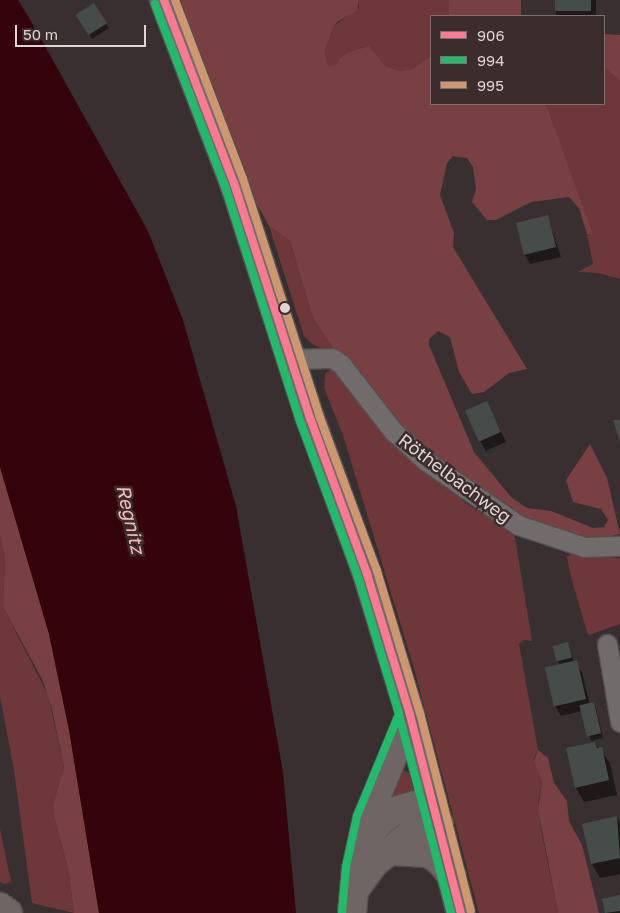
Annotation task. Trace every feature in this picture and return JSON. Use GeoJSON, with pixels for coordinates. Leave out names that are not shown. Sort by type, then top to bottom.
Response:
{"type":"FeatureCollection","features":[{"type":"Feature","properties":{"kind":"main road"},"geometry":{"type":"LineString","coordinates":[[354,901],[362,837],[410,715]]}},
{"type":"Feature","properties":{"kind":"main road"},"geometry":{"type":"LineString","coordinates":[[362,837],[392,812],[436,812]]}},
{"type":"Feature","properties":{"kind":"main road"},"geometry":{"type":"LineString","coordinates":[[354,901],[374,863],[436,812]]}},
{"type":"Feature","properties":{"kind":"main road"},"geometry":{"type":"LineString","coordinates":[[390,851],[428,853],[440,861],[452,876]]}},
{"type":"Feature","properties":{"kind":"main road"},"geometry":{"type":"LineString","coordinates":[[0,907],[8,913]]}},
{"type":"Feature","properties":{"kind":"street"},"geometry":{"type":"LineString","coordinates":[[164,0],[217,138],[291,359],[367,574],[410,715],[461,913]]}},
{"type":"Feature","properties":{"kind":"street","name":"Röthelbachweg"},"geometry":{"type":"LineString","coordinates":[[291,359],[332,358],[340,364],[372,408],[406,443],[495,512],[518,525],[584,547],[620,546]]}},
{"type":"Feature","properties":{"kind":"street"},"geometry":{"type":"LineString","coordinates":[[607,644],[620,722]]}},
{"type":"Feature","properties":{"kind":"shaded area"},"geometry":{"type":"Polygon","coordinates":[[[180,0],[359,0],[357,11],[338,21],[334,26],[325,50],[328,66],[336,65],[339,59],[348,52],[369,46],[386,66],[398,71],[412,69],[430,57],[430,105],[546,105],[593,235],[587,234],[579,208],[569,197],[531,202],[496,220],[487,220],[472,202],[476,189],[473,167],[467,158],[453,156],[447,163],[440,195],[454,233],[453,247],[527,369],[509,373],[484,392],[472,394],[459,372],[450,337],[438,331],[429,339],[429,345],[474,452],[511,497],[527,508],[551,511],[593,528],[604,527],[608,520],[601,509],[573,502],[566,480],[590,444],[607,478],[620,534],[599,539],[579,537],[523,522],[488,491],[456,492],[339,357],[313,318],[290,241],[269,226],[252,195],[180,0]]]}},
{"type":"Feature","properties":{"kind":"shaded area"},"geometry":{"type":"Polygon","coordinates":[[[359,0],[449,0],[449,15],[430,15],[430,57],[412,69],[398,71],[386,66],[369,46],[348,52],[339,59],[336,65],[328,66],[325,50],[334,26],[359,7],[359,0]]]}},
{"type":"Feature","properties":{"kind":"shaded area"},"geometry":{"type":"Polygon","coordinates":[[[449,0],[521,0],[521,15],[449,15],[449,0]]]}},
{"type":"Feature","properties":{"kind":"shaded area"},"geometry":{"type":"Polygon","coordinates":[[[605,34],[620,35],[620,81],[605,68],[605,34]]]}},
{"type":"Feature","properties":{"kind":"shaded area"},"geometry":{"type":"Polygon","coordinates":[[[605,68],[620,81],[620,279],[599,273],[578,272],[593,264],[587,234],[591,236],[546,105],[605,105],[605,68]]]}},
{"type":"Feature","properties":{"kind":"shaded area"},"geometry":{"type":"Polygon","coordinates":[[[269,226],[290,241],[313,318],[339,357],[312,344],[304,336],[269,226]]]}},
{"type":"Feature","properties":{"kind":"shaded area"},"geometry":{"type":"Polygon","coordinates":[[[332,369],[339,372],[465,503],[514,532],[532,641],[524,640],[519,644],[538,750],[534,758],[542,782],[538,803],[541,829],[558,913],[479,913],[414,668],[343,435],[324,388],[325,374],[332,369]]]}},
{"type":"Feature","properties":{"kind":"shaded area"},"geometry":{"type":"Polygon","coordinates":[[[0,467],[49,634],[69,730],[99,913],[74,913],[68,868],[54,817],[53,805],[64,767],[52,709],[43,681],[3,607],[5,557],[0,536],[0,467]]]}},
{"type":"Feature","properties":{"kind":"shaded area"},"geometry":{"type":"Polygon","coordinates":[[[0,536],[5,557],[3,607],[48,695],[64,767],[53,805],[54,817],[68,868],[74,913],[32,903],[14,770],[0,696],[0,536]]]}},
{"type":"Feature","properties":{"kind":"shaded area"},"geometry":{"type":"Polygon","coordinates":[[[571,554],[620,558],[620,624],[589,635],[570,573],[567,557],[571,554]]]}},
{"type":"Feature","properties":{"kind":"shaded area"},"geometry":{"type":"Polygon","coordinates":[[[538,750],[548,758],[554,783],[567,801],[569,821],[582,845],[599,913],[558,913],[538,809],[542,782],[534,761],[538,750]]]}},
{"type":"Feature","properties":{"kind":"shaded area"},"geometry":{"type":"Polygon","coordinates":[[[403,770],[409,773],[415,796],[385,802],[403,770]]]}},
{"type":"Feature","properties":{"kind":"shaded area"},"geometry":{"type":"Polygon","coordinates":[[[0,829],[11,882],[4,884],[0,882],[0,829]]]}},
{"type":"Feature","properties":{"kind":"water","name":"Regnitz"},"geometry":{"type":"Polygon","coordinates":[[[0,0],[18,0],[31,21],[148,231],[183,320],[236,506],[283,772],[296,913],[99,913],[69,730],[49,634],[0,467],[0,0]]]}},
{"type":"Feature","properties":{"kind":"building"},"geometry":{"type":"Polygon","coordinates":[[[555,0],[591,0],[591,11],[555,11],[555,0]]]}},
{"type":"Feature","properties":{"kind":"building"},"geometry":{"type":"Polygon","coordinates":[[[94,3],[107,23],[89,35],[76,15],[94,3]]]}},
{"type":"Feature","properties":{"kind":"building"},"geometry":{"type":"Polygon","coordinates":[[[548,215],[556,247],[524,255],[516,223],[548,215]]]}},
{"type":"Feature","properties":{"kind":"building"},"geometry":{"type":"Polygon","coordinates":[[[487,401],[501,432],[479,442],[465,411],[487,401]]]}},
{"type":"Feature","properties":{"kind":"building"},"geometry":{"type":"Polygon","coordinates":[[[613,420],[620,420],[620,442],[613,420]]]}},
{"type":"Feature","properties":{"kind":"building"},"geometry":{"type":"Polygon","coordinates":[[[568,642],[572,657],[557,662],[553,646],[568,642]]]}},
{"type":"Feature","properties":{"kind":"building"},"geometry":{"type":"Polygon","coordinates":[[[577,660],[586,699],[554,706],[545,667],[577,660]]]}},
{"type":"Feature","properties":{"kind":"building"},"geometry":{"type":"Polygon","coordinates":[[[594,702],[601,733],[587,737],[579,705],[594,702]]]}},
{"type":"Feature","properties":{"kind":"building"},"geometry":{"type":"Polygon","coordinates":[[[595,742],[597,748],[602,747],[609,780],[575,788],[566,748],[595,742]]]}},
{"type":"Feature","properties":{"kind":"building"},"geometry":{"type":"Polygon","coordinates":[[[617,816],[620,858],[591,864],[582,824],[617,816]]]}},
{"type":"Feature","properties":{"kind":"building"},"geometry":{"type":"Polygon","coordinates":[[[620,895],[620,911],[605,913],[602,899],[620,895]]]}},
{"type":"Feature","properties":{"kind":"transit line","name":"906"},"geometry":{"type":"LineString","coordinates":[[164,0],[234,183],[310,418],[367,574],[410,715],[461,913]]}},
{"type":"Feature","properties":{"kind":"transit line","name":"995"},"geometry":{"type":"LineString","coordinates":[[175,0],[243,179],[319,415],[377,571],[420,713],[471,911]]}},
{"type":"Feature","properties":{"kind":"transit line","name":"994"},"geometry":{"type":"LineString","coordinates":[[155,4],[225,186],[300,421],[358,577],[399,714],[357,816],[346,867],[342,912]]}},
{"type":"Feature","properties":{"kind":"transit line","name":"994"},"geometry":{"type":"LineString","coordinates":[[397,707],[451,913]]}}]}
